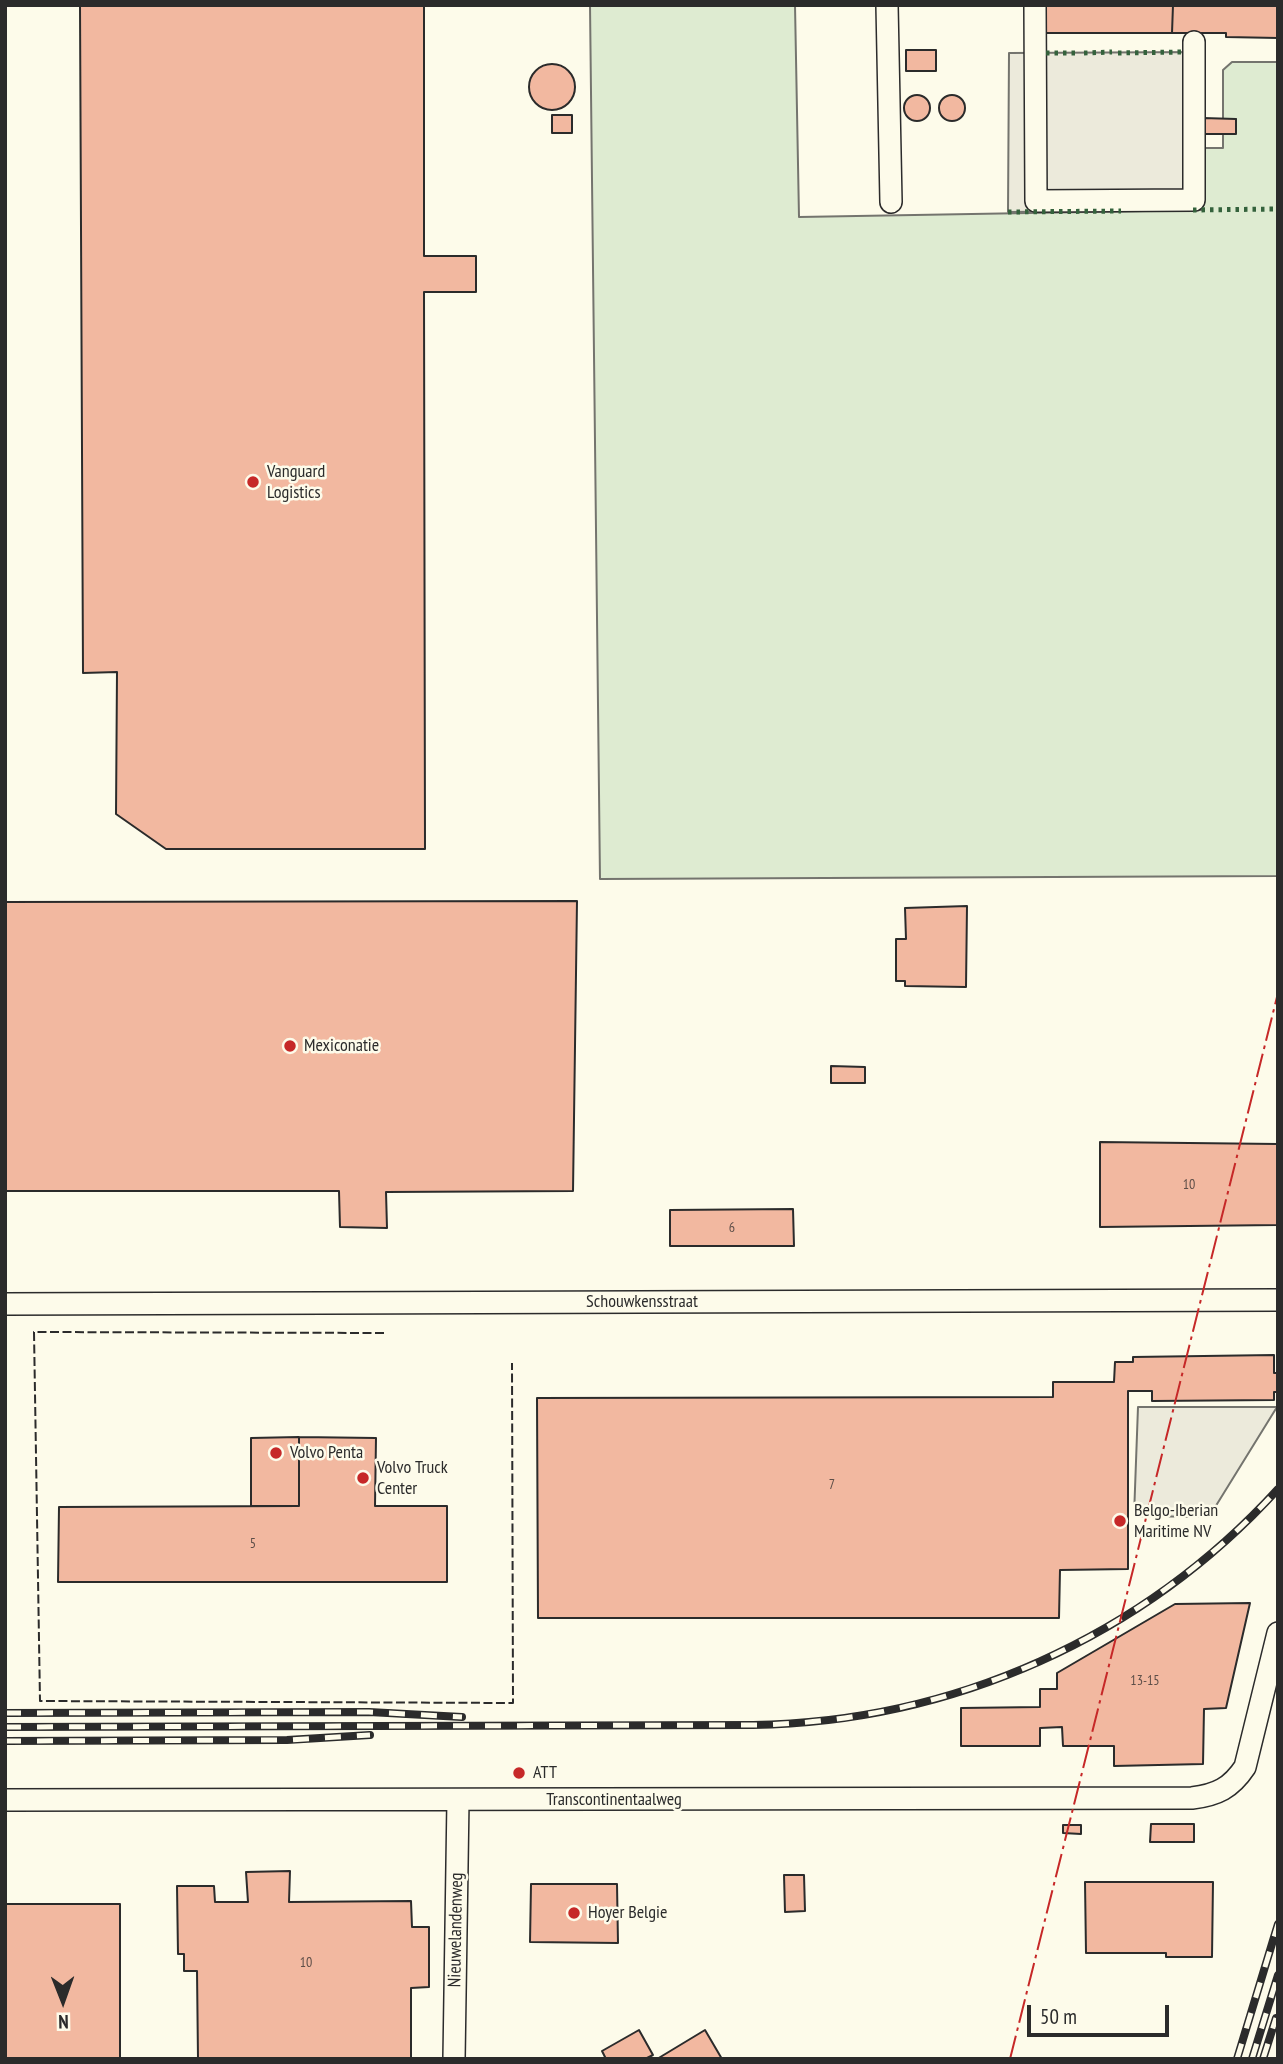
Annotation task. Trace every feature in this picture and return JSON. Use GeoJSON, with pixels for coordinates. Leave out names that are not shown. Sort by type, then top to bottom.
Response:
{"type":"FeatureCollection","features":[{"type":"Feature","properties":{"kind":"street"},"geometry":{"type":"LineString","coordinates":[[887,5],[891,202]]}},
{"type":"Feature","properties":{"kind":"street"},"geometry":{"type":"LineString","coordinates":[[1035,5],[1036,201],[1194,200],[1194,42]]}},
{"type":"Feature","properties":{"kind":"street","name":"Schouwkensstraat"},"geometry":{"type":"LineString","coordinates":[[5,1304],[1278,1300]]}},
{"type":"Feature","properties":{"kind":"street","name":"Transcontinentaalweg"},"geometry":{"type":"LineString","coordinates":[[5,1800],[1174,1799],[1209,1796],[1232,1784],[1245,1767],[1278,1633]]}},
{"type":"Feature","properties":{"kind":"street","name":"Nieuwelandenweg"},"geometry":{"type":"LineString","coordinates":[[454,2059],[458,1800]]}},
{"type":"Feature","properties":{"kind":"green space"},"geometry":{"type":"Polygon","coordinates":[[[590,5],[795,5],[799,217],[1202,210],[1203,148],[1223,148],[1223,134],[1236,133],[1236,119],[1223,119],[1223,70],[1232,62],[1278,62],[1278,876],[600,879],[590,5]]]}},
{"type":"Feature","properties":{"kind":"shaded area"},"geometry":{"type":"Polygon","coordinates":[[[1202,52],[1202,210],[1008,212],[1009,53],[1202,52]]]}},
{"type":"Feature","properties":{"kind":"shaded area"},"geometry":{"type":"Polygon","coordinates":[[[1138,1407],[1277,1407],[1209,1517],[1134,1516],[1138,1407]]]}},
{"type":"Feature","properties":{"kind":"building","name":"Vanguard Logistics"},"geometry":{"type":"Polygon","coordinates":[[[80,5],[424,5],[424,256],[476,256],[476,292],[424,292],[425,849],[166,849],[116,814],[117,672],[83,673],[80,5]]]}},
{"type":"Feature","properties":{"kind":"building"},"geometry":{"type":"Polygon","coordinates":[[[1044,5],[1173,5],[1172,33],[1044,33],[1044,5]]]}},
{"type":"Feature","properties":{"kind":"building"},"geometry":{"type":"Polygon","coordinates":[[[1173,5],[1278,5],[1278,38],[1226,37],[1226,33],[1172,33],[1173,5]]]}},
{"type":"Feature","properties":{"kind":"building"},"geometry":{"type":"Polygon","coordinates":[[[906,50],[936,50],[936,71],[906,71],[906,50]]]}},
{"type":"Feature","properties":{"kind":"building"},"geometry":{"type":"Polygon","coordinates":[[[552,64],[568,71],[575,87],[568,103],[552,110],[536,103],[529,87],[536,71],[552,64]]]}},
{"type":"Feature","properties":{"kind":"building"},"geometry":{"type":"Polygon","coordinates":[[[917,95],[926,99],[930,108],[926,117],[917,121],[908,117],[904,108],[908,99],[917,95]]]}},
{"type":"Feature","properties":{"kind":"building"},"geometry":{"type":"Polygon","coordinates":[[[952,95],[961,99],[965,108],[961,117],[952,121],[943,117],[939,108],[943,99],[952,95]]]}},
{"type":"Feature","properties":{"kind":"building"},"geometry":{"type":"Polygon","coordinates":[[[552,115],[572,115],[572,133],[552,133],[552,115]]]}},
{"type":"Feature","properties":{"kind":"building"},"geometry":{"type":"Polygon","coordinates":[[[1203,118],[1236,119],[1236,134],[1203,134],[1203,118]]]}},
{"type":"Feature","properties":{"kind":"building","name":"Mexiconatie"},"geometry":{"type":"Polygon","coordinates":[[[577,901],[573,1191],[386,1192],[387,1228],[340,1227],[339,1191],[5,1191],[5,902],[577,901]]]}},
{"type":"Feature","properties":{"kind":"building"},"geometry":{"type":"Polygon","coordinates":[[[967,906],[966,987],[905,986],[905,981],[896,981],[896,939],[906,939],[905,908],[967,906]]]}},
{"type":"Feature","properties":{"kind":"building"},"geometry":{"type":"Polygon","coordinates":[[[831,1066],[865,1067],[865,1083],[831,1083],[831,1066]]]}},
{"type":"Feature","properties":{"kind":"building"},"geometry":{"type":"Polygon","coordinates":[[[1100,1142],[1278,1144],[1278,1225],[1100,1227],[1100,1142]]]}},
{"type":"Feature","properties":{"kind":"building"},"geometry":{"type":"Polygon","coordinates":[[[793,1209],[794,1246],[670,1246],[670,1210],[793,1209]]]}},
{"type":"Feature","properties":{"kind":"building"},"geometry":{"type":"Polygon","coordinates":[[[1274,1355],[1278,1392],[1274,1392],[1274,1400],[1152,1401],[1152,1391],[1128,1391],[1128,1569],[1060,1570],[1059,1618],[538,1618],[537,1398],[1053,1397],[1053,1382],[1114,1382],[1115,1362],[1133,1362],[1133,1357],[1274,1355]]]}},
{"type":"Feature","properties":{"kind":"building"},"geometry":{"type":"Polygon","coordinates":[[[299,1437],[376,1438],[375,1506],[447,1506],[447,1582],[58,1582],[59,1507],[299,1506],[299,1437]]]}},
{"type":"Feature","properties":{"kind":"building"},"geometry":{"type":"Polygon","coordinates":[[[299,1437],[299,1506],[251,1506],[251,1438],[299,1437]]]}},
{"type":"Feature","properties":{"kind":"building"},"geometry":{"type":"Polygon","coordinates":[[[1250,1603],[1226,1708],[1204,1709],[1203,1764],[1114,1766],[1114,1746],[1063,1746],[1062,1727],[1040,1728],[1040,1746],[961,1746],[961,1708],[1040,1707],[1040,1689],[1057,1689],[1057,1673],[1175,1604],[1250,1603]]]}},
{"type":"Feature","properties":{"kind":"building"},"geometry":{"type":"Polygon","coordinates":[[[1151,1824],[1194,1824],[1194,1842],[1150,1842],[1151,1824]]]}},
{"type":"Feature","properties":{"kind":"building"},"geometry":{"type":"Polygon","coordinates":[[[1063,1825],[1081,1825],[1081,1834],[1063,1833],[1063,1825]]]}},
{"type":"Feature","properties":{"kind":"building"},"geometry":{"type":"Polygon","coordinates":[[[290,1871],[289,1902],[411,1901],[412,1927],[429,1927],[429,1987],[411,1988],[411,2059],[198,2059],[197,1971],[184,1971],[184,1954],[178,1954],[177,1886],[214,1886],[215,1902],[248,1902],[246,1872],[290,1871]]]}},
{"type":"Feature","properties":{"kind":"building"},"geometry":{"type":"Polygon","coordinates":[[[784,1875],[804,1875],[805,1911],[785,1912],[784,1875]]]}},
{"type":"Feature","properties":{"kind":"building"},"geometry":{"type":"Polygon","coordinates":[[[1085,1882],[1213,1882],[1212,1957],[1166,1957],[1166,1953],[1086,1953],[1085,1882]]]}},
{"type":"Feature","properties":{"kind":"building","name":"Hoyer Belgie"},"geometry":{"type":"Polygon","coordinates":[[[531,1884],[617,1884],[618,1943],[530,1942],[531,1884]]]}},
{"type":"Feature","properties":{"kind":"building"},"geometry":{"type":"Polygon","coordinates":[[[5,1904],[120,1904],[120,2059],[5,2059],[5,1904]]]}},
{"type":"Feature","properties":{"kind":"building"},"geometry":{"type":"Polygon","coordinates":[[[639,2030],[653,2055],[645,2059],[606,2059],[602,2051],[639,2030]]]}},
{"type":"Feature","properties":{"kind":"building"},"geometry":{"type":"Polygon","coordinates":[[[705,2030],[722,2059],[657,2059],[705,2030]]]}},
{"type":"Feature","properties":{"kind":"railway"},"geometry":{"type":"LineString","coordinates":[[5,1727],[753,1725],[827,1720],[900,1708],[971,1688],[1040,1661],[1105,1628],[1167,1588],[1225,1542],[1278,1489]]}},
{"type":"Feature","properties":{"kind":"railway"},"geometry":{"type":"LineString","coordinates":[[5,1713],[369,1712],[462,1717]]}},
{"type":"Feature","properties":{"kind":"railway"},"geometry":{"type":"LineString","coordinates":[[5,1741],[287,1740],[370,1735]]}},
{"type":"Feature","properties":{"kind":"railway"},"geometry":{"type":"LineString","coordinates":[[1237,2059],[1278,1924]]}},
{"type":"Feature","properties":{"kind":"railway"},"geometry":{"type":"LineString","coordinates":[[1252,2059],[1278,1975]]}},
{"type":"Feature","properties":{"kind":"railway"},"geometry":{"type":"LineString","coordinates":[[1263,2059],[1276,2018]]}},
{"type":"Feature","properties":{"kind":"hedge"},"geometry":{"type":"LineString","coordinates":[[1084,53],[1112,52]]}},
{"type":"Feature","properties":{"kind":"hedge"},"geometry":{"type":"LineString","coordinates":[[1118,53],[1181,52]]}},
{"type":"Feature","properties":{"kind":"hedge"},"geometry":{"type":"LineString","coordinates":[[1046,53],[1076,53]]}},
{"type":"Feature","properties":{"kind":"hedge"},"geometry":{"type":"LineString","coordinates":[[1193,210],[1278,209]]}},
{"type":"Feature","properties":{"kind":"hedge"},"geometry":{"type":"LineString","coordinates":[[1008,212],[1121,211]]}},
{"type":"Feature","properties":{"kind":"fence"},"geometry":{"type":"LineString","coordinates":[[384,1333],[34,1332],[40,1701],[513,1703],[512,1363]]}},
{"type":"Feature","properties":{"kind":"power"},"geometry":{"type":"LineString","coordinates":[[1010,2059],[1278,993]]}},
{"type":"Feature","properties":{"kind":"place","name":"Vanguard Logistics"},"geometry":{"type":"Point","coordinates":[253,482]}},
{"type":"Feature","properties":{"kind":"place","name":"Mexiconatie"},"geometry":{"type":"Point","coordinates":[290,1046]}},
{"type":"Feature","properties":{"kind":"place","name":"Volvo Penta"},"geometry":{"type":"Point","coordinates":[276,1453]}},
{"type":"Feature","properties":{"kind":"place","name":"Volvo Truck Center"},"geometry":{"type":"Point","coordinates":[363,1478]}},
{"type":"Feature","properties":{"kind":"place","name":"Belgo-Iberian Maritime NV"},"geometry":{"type":"Point","coordinates":[1120,1521]}},
{"type":"Feature","properties":{"kind":"place","name":"ATT"},"geometry":{"type":"Point","coordinates":[519,1773]}},
{"type":"Feature","properties":{"kind":"place","name":"Hoyer Belgie"},"geometry":{"type":"Point","coordinates":[574,1913]}}]}
